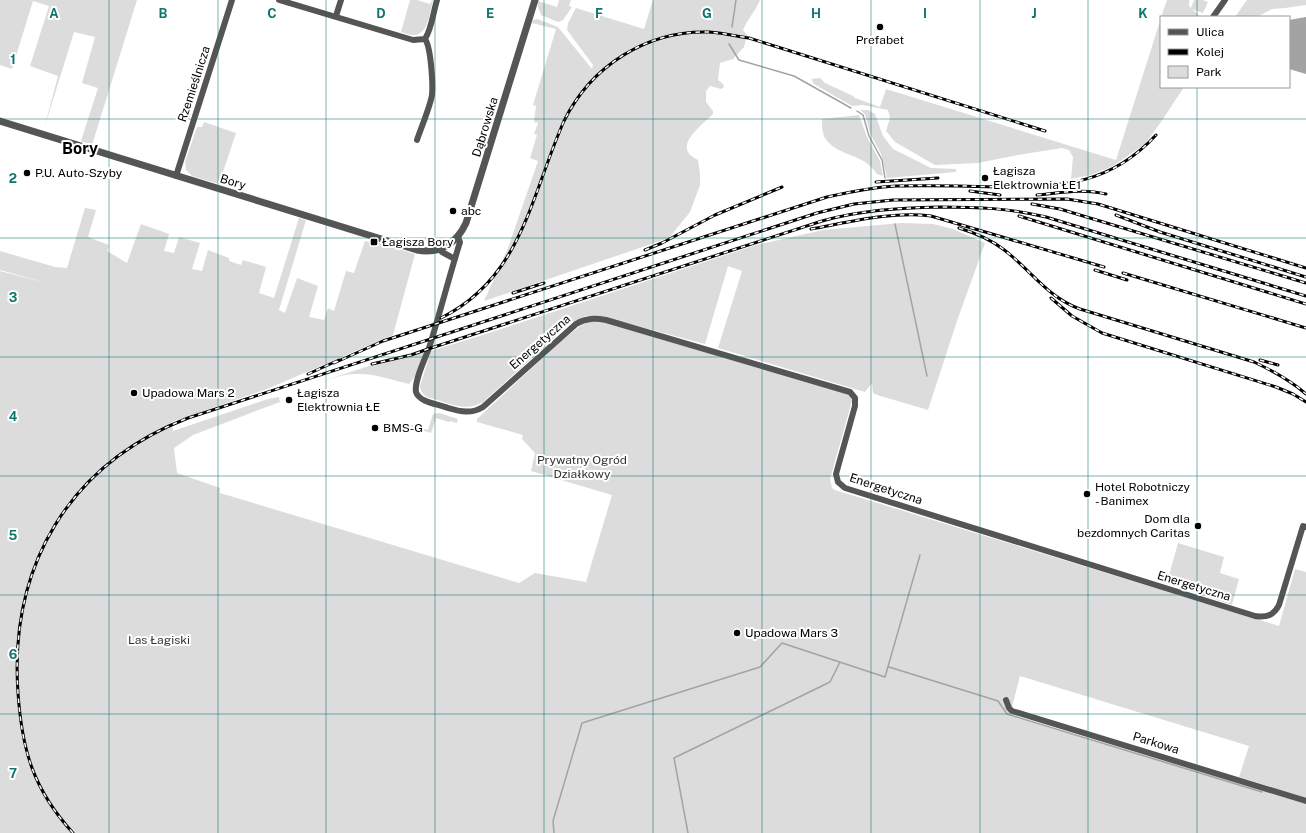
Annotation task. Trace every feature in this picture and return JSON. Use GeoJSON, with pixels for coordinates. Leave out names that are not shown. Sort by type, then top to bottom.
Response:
{"type":"FeatureCollection","features":[{"type":"Feature","properties":{"kind":"street","name":"Rzemieślnicza"},"geometry":{"type":"LineString","coordinates":[[176,176],[232,0]]}},
{"type":"Feature","properties":{"kind":"street"},"geometry":{"type":"LineString","coordinates":[[279,0],[413,40],[424,39]]}},
{"type":"Feature","properties":{"kind":"street"},"geometry":{"type":"LineString","coordinates":[[336,16],[341,0]]}},
{"type":"Feature","properties":{"kind":"street"},"geometry":{"type":"LineString","coordinates":[[424,39],[429,29],[437,0]]}},
{"type":"Feature","properties":{"kind":"street","name":"Dąbrowska"},"geometry":{"type":"LineString","coordinates":[[483,407],[471,412],[462,412],[425,400],[418,396],[416,392],[416,384],[460,242],[458,237],[466,223],[535,0]]}},
{"type":"Feature","properties":{"kind":"street"},"geometry":{"type":"LineString","coordinates":[[1214,16],[1225,0]]}},
{"type":"Feature","properties":{"kind":"street"},"geometry":{"type":"LineString","coordinates":[[417,140],[432,95],[430,52],[427,42],[424,39]]}},
{"type":"Feature","properties":{"kind":"street","name":"Bory"},"geometry":{"type":"LineString","coordinates":[[0,121],[417,250],[429,252],[440,249],[452,243],[458,237]]}},
{"type":"Feature","properties":{"kind":"street"},"geometry":{"type":"LineString","coordinates":[[440,249],[442,252],[455,259]]}},
{"type":"Feature","properties":{"kind":"street","name":"Energetyczna"},"geometry":{"type":"LineString","coordinates":[[483,407],[576,324],[581,321],[591,319],[606,320],[850,392],[855,398],[855,406],[836,474],[838,482],[845,488],[1255,616],[1261,617],[1271,615],[1276,611],[1303,526],[1306,527]]}},
{"type":"Feature","properties":{"kind":"street","name":"Parkowa"},"geometry":{"type":"LineString","coordinates":[[1006,700],[1012,711],[1306,801]]}},
{"type":"Feature","properties":{"kind":"green space"},"geometry":{"type":"Polygon","coordinates":[[[0,0],[137,0],[92,145],[81,141],[98,88],[82,83],[95,37],[74,32],[44,129],[58,76],[30,66],[49,6],[33,1],[12,69],[0,65],[0,0]]]}},
{"type":"Feature","properties":{"kind":"green space"},"geometry":{"type":"Polygon","coordinates":[[[410,0],[417,0],[430,4],[433,0],[428,22],[425,28],[422,32],[412,35],[401,32],[410,0]]]}},
{"type":"Feature","properties":{"kind":"green space"},"geometry":{"type":"Polygon","coordinates":[[[559,0],[571,0],[569,6],[572,7],[563,20],[558,22],[541,15],[538,7],[538,1],[557,7],[559,0]]]}},
{"type":"Feature","properties":{"kind":"green space"},"geometry":{"type":"Polygon","coordinates":[[[653,0],[760,0],[743,30],[747,35],[744,47],[733,59],[720,63],[718,80],[724,87],[721,89],[710,86],[706,91],[706,102],[713,111],[713,114],[700,126],[688,142],[688,152],[691,156],[698,160],[700,173],[700,185],[690,212],[669,238],[484,301],[508,248],[538,161],[530,158],[537,135],[534,134],[538,123],[534,122],[536,106],[533,105],[556,29],[532,23],[533,20],[537,19],[558,27],[592,69],[593,65],[567,30],[568,23],[576,8],[644,29],[653,0]]]}},
{"type":"Feature","properties":{"kind":"green space"},"geometry":{"type":"Polygon","coordinates":[[[1167,0],[1189,0],[1189,6],[1191,8],[1194,0],[1203,0],[1208,2],[1203,13],[1192,9],[1200,16],[1161,16],[1167,0]]]}},
{"type":"Feature","properties":{"kind":"green space"},"geometry":{"type":"Polygon","coordinates":[[[1247,0],[1306,0],[1306,5],[1272,9],[1259,16],[1236,16],[1247,0]]]}},
{"type":"Feature","properties":{"kind":"green space"},"geometry":{"type":"Polygon","coordinates":[[[1160,21],[1160,88],[1183,88],[1145,144],[1113,166],[1091,175],[1071,179],[1073,157],[1069,150],[1062,148],[978,163],[935,165],[895,142],[886,131],[890,118],[888,110],[863,105],[852,106],[814,84],[811,79],[820,78],[825,83],[855,98],[880,107],[886,89],[1116,160],[1160,21]]]}},
{"type":"Feature","properties":{"kind":"green space"},"geometry":{"type":"Polygon","coordinates":[[[860,110],[868,110],[875,114],[883,136],[893,149],[931,168],[956,169],[956,172],[887,178],[881,154],[870,133],[865,114],[860,110]]]}},
{"type":"Feature","properties":{"kind":"green space"},"geometry":{"type":"Polygon","coordinates":[[[859,115],[867,137],[880,161],[883,176],[877,174],[865,162],[836,149],[824,136],[822,119],[859,115]]]}},
{"type":"Feature","properties":{"kind":"green space"},"geometry":{"type":"Polygon","coordinates":[[[204,122],[236,133],[219,184],[192,176],[186,170],[185,162],[197,127],[202,127],[204,122]]]}},
{"type":"Feature","properties":{"kind":"green space"},"geometry":{"type":"Polygon","coordinates":[[[85,208],[96,210],[88,237],[109,245],[107,251],[127,263],[141,224],[169,234],[164,251],[174,253],[179,237],[200,243],[192,269],[202,271],[208,250],[229,258],[229,261],[241,265],[243,260],[266,267],[259,293],[274,298],[299,218],[306,220],[279,310],[285,313],[297,278],[318,286],[309,317],[324,320],[328,308],[334,311],[346,271],[354,273],[365,241],[375,244],[376,242],[415,254],[393,335],[267,389],[172,422],[173,431],[268,399],[279,397],[280,402],[193,435],[174,448],[177,473],[220,488],[220,493],[519,583],[535,573],[586,582],[612,495],[531,471],[535,453],[522,439],[523,435],[477,422],[477,419],[560,342],[580,326],[589,322],[601,322],[847,393],[852,401],[830,479],[832,488],[835,490],[1279,626],[1295,569],[1306,572],[1306,798],[1239,777],[1249,746],[1020,676],[1010,715],[1306,803],[1306,833],[0,833],[0,271],[50,284],[0,270],[0,251],[55,267],[67,268],[85,208]]]}},
{"type":"Feature","properties":{"kind":"green space"},"geometry":{"type":"Polygon","coordinates":[[[901,223],[933,224],[953,229],[985,243],[957,321],[928,410],[877,395],[873,393],[872,383],[865,392],[718,348],[742,271],[728,266],[705,344],[600,316],[586,316],[571,323],[483,402],[469,407],[455,406],[427,397],[423,394],[421,389],[420,386],[431,351],[756,245],[823,230],[901,223]]]}},
{"type":"Feature","properties":{"kind":"green space"},"geometry":{"type":"Polygon","coordinates":[[[425,352],[417,374],[409,384],[363,374],[351,374],[316,383],[369,366],[406,358],[425,352]]]}},
{"type":"Feature","properties":{"kind":"green space"},"geometry":{"type":"Polygon","coordinates":[[[439,413],[458,419],[457,423],[436,418],[431,433],[404,425],[404,423],[428,430],[433,414],[439,413]]]}},
{"type":"Feature","properties":{"kind":"green space"},"geometry":{"type":"Polygon","coordinates":[[[1178,543],[1224,557],[1220,573],[1239,579],[1232,605],[1167,583],[1178,543]]]}},
{"type":"Feature","properties":{"kind":"shaded area"},"geometry":{"type":"Polygon","coordinates":[[[1306,17],[1306,74],[1290,69],[1290,20],[1306,17]]]}},
{"type":"Feature","properties":{"kind":"waterway"},"geometry":{"type":"LineString","coordinates":[[732,27],[736,0]]}},
{"type":"Feature","properties":{"kind":"waterway"},"geometry":{"type":"LineString","coordinates":[[729,44],[739,60],[794,76],[851,108]]}},
{"type":"Feature","properties":{"kind":"waterway"},"geometry":{"type":"LineString","coordinates":[[857,111],[863,115],[869,136],[882,160],[885,178]]}},
{"type":"Feature","properties":{"kind":"waterway"},"geometry":{"type":"LineString","coordinates":[[895,224],[927,376]]}},
{"type":"Feature","properties":{"kind":"waterway"},"geometry":{"type":"LineString","coordinates":[[554,833],[553,821],[582,723],[760,667],[782,643],[885,677],[920,555]]}},
{"type":"Feature","properties":{"kind":"waterway"},"geometry":{"type":"LineString","coordinates":[[688,833],[674,758],[830,682],[840,662]]}},
{"type":"Feature","properties":{"kind":"waterway"},"geometry":{"type":"LineString","coordinates":[[889,667],[998,701],[1007,714],[1262,792]]}},
{"type":"Feature","properties":{"kind":"railway"},"geometry":{"type":"LineString","coordinates":[[441,318],[468,301],[490,281],[507,258],[532,205],[564,121],[575,101],[605,68],[623,55],[664,37],[686,33],[709,32],[749,38],[1045,131]]}},
{"type":"Feature","properties":{"kind":"railway"},"geometry":{"type":"LineString","coordinates":[[334,363],[383,341],[827,197],[896,186],[1023,187],[1065,183],[1085,179],[1103,173],[1122,164],[1156,135]]}},
{"type":"Feature","properties":{"kind":"railway"},"geometry":{"type":"LineString","coordinates":[[876,182],[938,178]]}},
{"type":"Feature","properties":{"kind":"railway"},"geometry":{"type":"LineString","coordinates":[[645,250],[662,243],[715,215],[782,187]]}},
{"type":"Feature","properties":{"kind":"railway"},"geometry":{"type":"LineString","coordinates":[[970,191],[1000,195]]}},
{"type":"Feature","properties":{"kind":"railway"},"geometry":{"type":"LineString","coordinates":[[1037,195],[1080,191],[1106,194]]}},
{"type":"Feature","properties":{"kind":"railway"},"geometry":{"type":"LineString","coordinates":[[73,833],[59,817],[39,784],[32,768],[23,733],[18,693],[18,647],[24,603],[36,562],[55,525],[80,492],[110,463],[146,438],[188,418],[817,213],[854,204],[893,200],[1067,199],[1098,204],[1306,268]]}},
{"type":"Feature","properties":{"kind":"railway"},"geometry":{"type":"LineString","coordinates":[[1032,204],[1060,209],[1306,283]]}},
{"type":"Feature","properties":{"kind":"railway"},"geometry":{"type":"LineString","coordinates":[[372,364],[411,355],[822,221],[851,214],[895,209],[967,207],[1032,214],[1306,296]]}},
{"type":"Feature","properties":{"kind":"railway"},"geometry":{"type":"LineString","coordinates":[[1116,215],[1160,232],[1306,277]]}},
{"type":"Feature","properties":{"kind":"railway"},"geometry":{"type":"LineString","coordinates":[[811,229],[886,216],[931,216],[1104,267]]}},
{"type":"Feature","properties":{"kind":"railway"},"geometry":{"type":"LineString","coordinates":[[1019,216],[1306,304]]}},
{"type":"Feature","properties":{"kind":"railway"},"geometry":{"type":"LineString","coordinates":[[959,228],[998,245],[1058,298],[1069,304],[1080,309],[1254,362],[1281,376],[1306,394]]}},
{"type":"Feature","properties":{"kind":"railway"},"geometry":{"type":"LineString","coordinates":[[1095,270],[1127,280]]}},
{"type":"Feature","properties":{"kind":"railway"},"geometry":{"type":"LineString","coordinates":[[1123,273],[1306,328]]}},
{"type":"Feature","properties":{"kind":"railway"},"geometry":{"type":"LineString","coordinates":[[513,293],[544,283]]}},
{"type":"Feature","properties":{"kind":"railway"},"geometry":{"type":"LineString","coordinates":[[1051,298],[1072,316],[1102,333],[1276,387],[1293,394],[1306,402]]}},
{"type":"Feature","properties":{"kind":"railway"},"geometry":{"type":"LineString","coordinates":[[308,374],[339,360]]}},
{"type":"Feature","properties":{"kind":"railway"},"geometry":{"type":"LineString","coordinates":[[1260,360],[1278,365]]}},
{"type":"Feature","properties":{"kind":"place","name":"Prefabet"},"geometry":{"type":"Point","coordinates":[880,27]}},
{"type":"Feature","properties":{"kind":"place","name":"P.U. Auto-Szyby"},"geometry":{"type":"Point","coordinates":[27,173]}},
{"type":"Feature","properties":{"kind":"place","name":"Łagisza Elektrownia ŁE1"},"geometry":{"type":"Point","coordinates":[985,178]}},
{"type":"Feature","properties":{"kind":"place","name":"abc"},"geometry":{"type":"Point","coordinates":[453,211]}},
{"type":"Feature","properties":{"kind":"place","name":"Łagisza Bory"},"geometry":{"type":"Point","coordinates":[374,242]}},
{"type":"Feature","properties":{"kind":"place","name":"Upadowa Mars 2"},"geometry":{"type":"Point","coordinates":[134,393]}},
{"type":"Feature","properties":{"kind":"place","name":"Łagisza Elektrownia ŁE"},"geometry":{"type":"Point","coordinates":[289,400]}},
{"type":"Feature","properties":{"kind":"place","name":"BMS-G"},"geometry":{"type":"Point","coordinates":[375,428]}},
{"type":"Feature","properties":{"kind":"place","name":"Hotel Robotniczy - Banimex"},"geometry":{"type":"Point","coordinates":[1087,494]}},
{"type":"Feature","properties":{"kind":"place","name":"Dom dla bezdomnych Caritas"},"geometry":{"type":"Point","coordinates":[1198,526]}},
{"type":"Feature","properties":{"kind":"place","name":"Upadowa Mars 3"},"geometry":{"type":"Point","coordinates":[737,633]}},
{"type":"Feature","properties":{"kind":"district","name":"Bory"},"geometry":{"type":"Point","coordinates":[80,148]}},
{"type":"Feature","properties":{"kind":"park label","name":"Prywatny Ogród Działkowy"},"geometry":{"type":"Point","coordinates":[582,467]}},
{"type":"Feature","properties":{"kind":"park label","name":"Las Łagiski"},"geometry":{"type":"Point","coordinates":[159,640]}}]}
